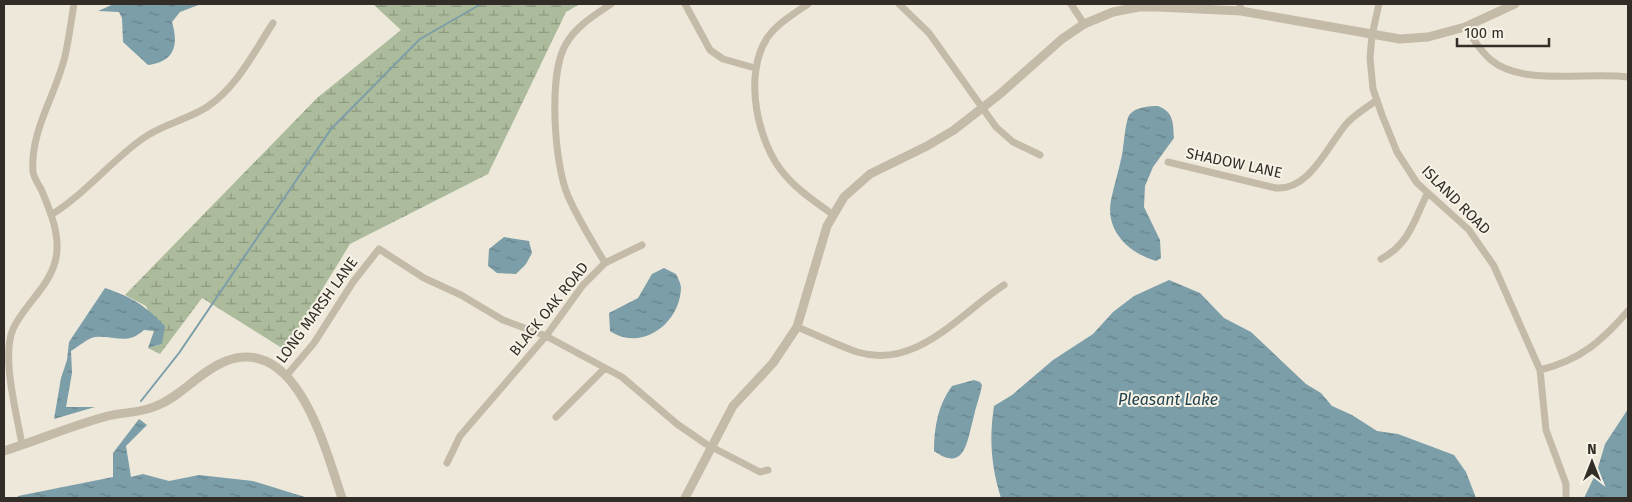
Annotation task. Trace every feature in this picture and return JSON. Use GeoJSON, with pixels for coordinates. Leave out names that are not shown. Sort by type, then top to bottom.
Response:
{"type":"FeatureCollection","features":[{"type":"Feature","properties":{"kind":"street"},"geometry":{"type":"LineString","coordinates":[[22,445],[10,365],[10,343],[13,328],[48,279],[56,261],[57,241],[51,215],[33,174],[40,119],[65,57],[74,4]]}},
{"type":"Feature","properties":{"kind":"street","name":"BLACK OAK ROAD"},"geometry":{"type":"LineString","coordinates":[[447,463],[460,436],[546,336],[574,295],[605,263],[574,209],[563,182],[558,157],[555,83],[557,63],[569,39],[580,26],[611,4]]}},
{"type":"Feature","properties":{"kind":"street"},"geometry":{"type":"LineString","coordinates":[[685,4],[710,50],[723,59],[755,68]]}},
{"type":"Feature","properties":{"kind":"street"},"geometry":{"type":"LineString","coordinates":[[808,4],[774,30],[762,47],[755,68],[755,98],[770,151],[784,174],[794,185],[832,214]]}},
{"type":"Feature","properties":{"kind":"street"},"geometry":{"type":"LineString","coordinates":[[899,4],[929,33],[982,108],[1004,135],[1040,155]]}},
{"type":"Feature","properties":{"kind":"street"},"geometry":{"type":"LineString","coordinates":[[1071,4],[1084,24]]}},
{"type":"Feature","properties":{"kind":"street","name":"ISLAND ROAD"},"geometry":{"type":"LineString","coordinates":[[1379,4],[1372,35],[1371,73],[1376,100],[1397,152],[1417,183],[1469,230],[1487,253],[1540,370],[1546,430],[1566,484],[1566,498]]}},
{"type":"Feature","properties":{"kind":"street"},"geometry":{"type":"LineString","coordinates":[[684,498],[733,406],[750,385],[773,363],[797,327],[832,214],[844,197],[862,180],[935,142],[982,108],[1062,39],[1084,24],[1113,12],[1139,7],[1240,8],[1400,39],[1417,38],[1465,27],[1515,4]]}},
{"type":"Feature","properties":{"kind":"street"},"geometry":{"type":"LineString","coordinates":[[51,215],[69,204],[142,138],[206,108],[219,98],[235,82],[273,23]]}},
{"type":"Feature","properties":{"kind":"street"},"geometry":{"type":"LineString","coordinates":[[1465,27],[1490,60],[1514,71],[1556,77],[1628,77]]}},
{"type":"Feature","properties":{"kind":"street","name":"SHADOW LANE"},"geometry":{"type":"LineString","coordinates":[[1168,162],[1276,188],[1289,188],[1305,177],[1349,122],[1376,100]]}},
{"type":"Feature","properties":{"kind":"street"},"geometry":{"type":"LineString","coordinates":[[1382,259],[1405,241],[1427,194]]}},
{"type":"Feature","properties":{"kind":"street"},"geometry":{"type":"LineString","coordinates":[[605,263],[642,245]]}},
{"type":"Feature","properties":{"kind":"street","name":"LONG MARSH LANE"},"geometry":{"type":"LineString","coordinates":[[342,498],[312,412],[304,398],[286,376],[314,343],[353,282],[379,249],[424,278],[461,295],[503,320],[546,336]]}},
{"type":"Feature","properties":{"kind":"street"},"geometry":{"type":"LineString","coordinates":[[797,327],[859,352],[903,353],[927,343],[1004,285]]}},
{"type":"Feature","properties":{"kind":"street"},"geometry":{"type":"LineString","coordinates":[[1540,370],[1580,356],[1600,341],[1628,311]]}},
{"type":"Feature","properties":{"kind":"street"},"geometry":{"type":"LineString","coordinates":[[546,336],[636,387],[677,424],[710,446],[760,472],[768,470]]}},
{"type":"Feature","properties":{"kind":"street"},"geometry":{"type":"LineString","coordinates":[[4,451],[109,416],[158,406],[217,365],[231,359],[261,360],[286,376]]}},
{"type":"Feature","properties":{"kind":"street"},"geometry":{"type":"LineString","coordinates":[[556,417],[604,369]]}},
{"type":"Feature","properties":{"kind":"green space"},"geometry":{"type":"Polygon","coordinates":[[[373,4],[580,4],[566,12],[488,174],[350,244],[285,350],[202,298],[160,354],[148,348],[162,344],[146,306],[125,295],[317,98],[401,30],[373,4]]]}},
{"type":"Feature","properties":{"kind":"water"},"geometry":{"type":"Polygon","coordinates":[[[114,4],[201,4],[180,12],[172,22],[175,38],[169,56],[157,63],[148,65],[123,42],[122,18],[119,12],[98,11],[114,4]]]}},
{"type":"Feature","properties":{"kind":"water"},"geometry":{"type":"Polygon","coordinates":[[[1158,106],[1167,111],[1172,119],[1174,138],[1153,167],[1145,186],[1144,207],[1160,240],[1161,258],[1156,261],[1137,252],[1121,239],[1115,231],[1110,211],[1128,117],[1139,108],[1158,106]]]}},
{"type":"Feature","properties":{"kind":"water"},"geometry":{"type":"Polygon","coordinates":[[[504,237],[529,241],[532,253],[526,264],[516,274],[497,273],[488,266],[489,249],[504,237]]]}},
{"type":"Feature","properties":{"kind":"water"},"geometry":{"type":"Polygon","coordinates":[[[664,268],[676,274],[681,288],[679,301],[674,313],[666,323],[657,331],[646,336],[634,338],[622,337],[610,331],[609,313],[638,298],[652,274],[664,268]]]}},
{"type":"Feature","properties":{"kind":"water","name":"Pleasant Lake"},"geometry":{"type":"Polygon","coordinates":[[[1169,280],[1200,293],[1224,318],[1251,332],[1306,384],[1321,393],[1332,406],[1352,415],[1377,431],[1398,434],[1454,455],[1466,472],[1476,498],[1001,498],[992,452],[994,406],[1012,395],[1053,360],[1093,334],[1113,312],[1134,296],[1169,280]]]}},
{"type":"Feature","properties":{"kind":"water"},"geometry":{"type":"Polygon","coordinates":[[[105,288],[138,303],[165,326],[162,344],[148,348],[154,331],[144,330],[132,338],[126,339],[95,337],[71,351],[72,373],[66,407],[95,407],[54,419],[69,342],[105,288]]]}},
{"type":"Feature","properties":{"kind":"water"},"geometry":{"type":"Polygon","coordinates":[[[974,380],[982,385],[966,445],[963,452],[958,456],[952,458],[944,457],[934,451],[936,425],[943,401],[952,386],[974,380]]]}},
{"type":"Feature","properties":{"kind":"water"},"geometry":{"type":"Polygon","coordinates":[[[1628,409],[1628,498],[1584,498],[1597,471],[1605,444],[1628,409]]]}},
{"type":"Feature","properties":{"kind":"water"},"geometry":{"type":"Polygon","coordinates":[[[139,419],[147,425],[126,446],[131,477],[143,474],[169,481],[199,475],[253,481],[308,498],[17,498],[18,496],[113,477],[113,453],[139,419]]]}},
{"type":"Feature","properties":{"kind":"waterway"},"geometry":{"type":"LineString","coordinates":[[141,401],[179,353],[331,129],[420,39],[481,4]]}}]}
